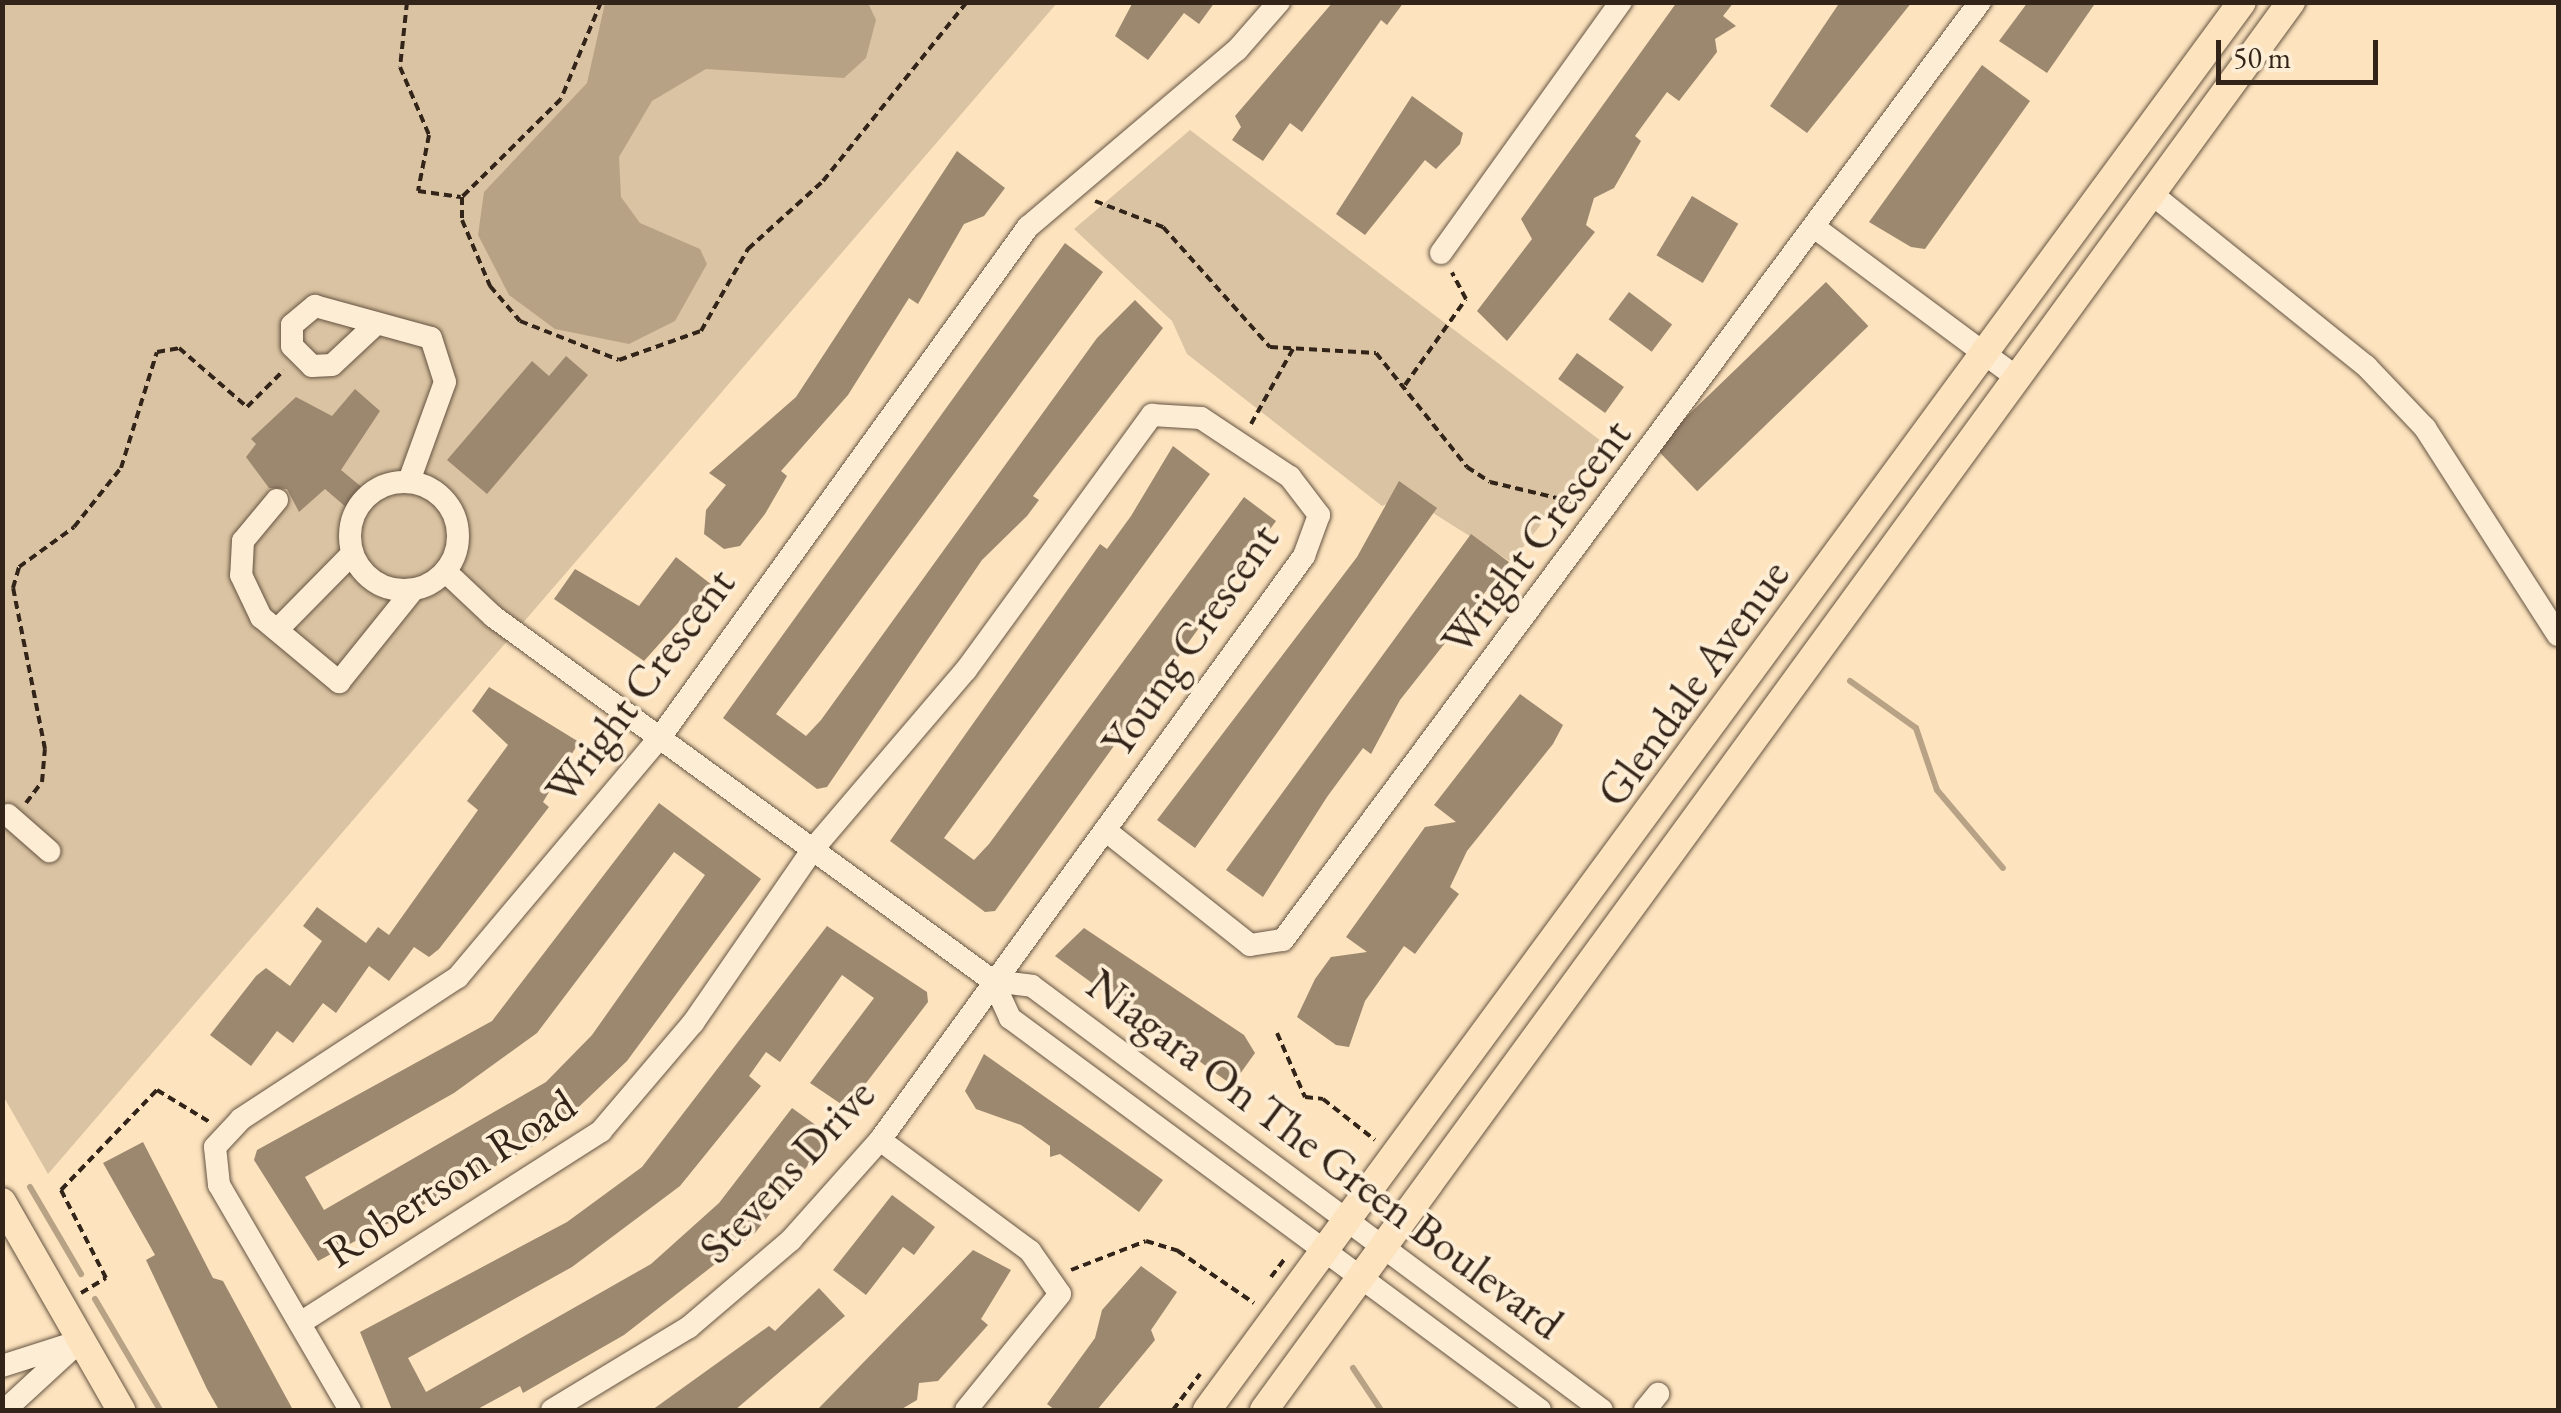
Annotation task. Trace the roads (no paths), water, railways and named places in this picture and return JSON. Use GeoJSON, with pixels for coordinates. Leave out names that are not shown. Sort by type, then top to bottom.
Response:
{"type":"FeatureCollection","features":[{"type":"Feature","properties":{"kind":"main road","name":"Glendale Avenue"},"geometry":{"type":"LineString","coordinates":[[1208,1410],[2242,2]]}},
{"type":"Feature","properties":{"kind":"main road","name":"Glendale Avenue"},"geometry":{"type":"LineString","coordinates":[[1264,1410],[2291,2]]}},
{"type":"Feature","properties":{"kind":"main road"},"geometry":{"type":"LineString","coordinates":[[2,1202],[121,1410]]}},
{"type":"Feature","properties":{"kind":"street","name":"Wright Crescent"},"geometry":{"type":"LineString","coordinates":[[300,1323],[220,1185],[215,1147],[228,1133],[458,977],[661,736],[940,339],[1064,192],[1237,50],[1278,2]]}},
{"type":"Feature","properties":{"kind":"street"},"geometry":{"type":"LineString","coordinates":[[1441,254],[1621,2]]}},
{"type":"Feature","properties":{"kind":"street","name":"Wright Crescent"},"geometry":{"type":"LineString","coordinates":[[1105,830],[1250,946],[1284,940],[1980,2]]}},
{"type":"Feature","properties":{"kind":"street"},"geometry":{"type":"LineString","coordinates":[[2152,194],[2366,366],[2425,428],[2553,597],[2558,635]]}},
{"type":"Feature","properties":{"kind":"street"},"geometry":{"type":"LineString","coordinates":[[1814,227],[2017,378]]}},
{"type":"Feature","properties":{"kind":"street"},"geometry":{"type":"LineString","coordinates":[[277,630],[352,554],[360,504],[409,481],[444,382],[443,357],[418,328],[376,324],[325,306],[305,310],[290,336],[296,355],[332,365],[376,324]]}},
{"type":"Feature","properties":{"kind":"street","name":"Young Crescent"},"geometry":{"type":"LineString","coordinates":[[813,849],[966,670],[1152,416],[1201,418],[1238,445],[1310,499],[1314,530],[1105,830],[993,981]]}},
{"type":"Feature","properties":{"kind":"street"},"geometry":{"type":"LineString","coordinates":[[277,500],[238,559],[261,617],[338,682],[413,590],[446,572],[458,522],[439,493],[409,481]]}},
{"type":"Feature","properties":{"kind":"street"},"geometry":{"type":"LineString","coordinates":[[352,554],[376,583],[413,590]]}},
{"type":"Feature","properties":{"kind":"street","name":"Niagara On The Green Boulevard"},"geometry":{"type":"LineString","coordinates":[[446,572],[993,981],[1032,986],[1602,1410]]}},
{"type":"Feature","properties":{"kind":"street"},"geometry":{"type":"LineString","coordinates":[[8,815],[49,851]]}},
{"type":"Feature","properties":{"kind":"street","name":"Robertson Road"},"geometry":{"type":"LineString","coordinates":[[300,1323],[601,1131],[693,1023],[813,849]]}},
{"type":"Feature","properties":{"kind":"street","name":"Niagara On The Green Boulevard"},"geometry":{"type":"LineString","coordinates":[[993,981],[1010,1018],[1540,1410]]}},
{"type":"Feature","properties":{"kind":"street","name":"Stevens Drive"},"geometry":{"type":"LineString","coordinates":[[552,1410],[689,1328],[791,1240],[880,1140],[993,981]]}},
{"type":"Feature","properties":{"kind":"street"},"geometry":{"type":"LineString","coordinates":[[880,1140],[1054,1276],[1060,1294],[966,1410]]}},
{"type":"Feature","properties":{"kind":"street"},"geometry":{"type":"LineString","coordinates":[[300,1323],[350,1410]]}},
{"type":"Feature","properties":{"kind":"street"},"geometry":{"type":"LineString","coordinates":[[2,1366],[80,1341]]}},
{"type":"Feature","properties":{"kind":"street"},"geometry":{"type":"LineString","coordinates":[[5,1410],[80,1341]]}},
{"type":"Feature","properties":{"kind":"waterway"},"geometry":{"type":"LineString","coordinates":[[1850,681],[1916,728],[1937,790],[2003,868]]}},
{"type":"Feature","properties":{"kind":"waterway"},"geometry":{"type":"LineString","coordinates":[[30,1187],[81,1274]]}},
{"type":"Feature","properties":{"kind":"waterway"},"geometry":{"type":"LineString","coordinates":[[95,1299],[160,1410]]}},
{"type":"Feature","properties":{"kind":"waterway"},"geometry":{"type":"LineString","coordinates":[[1353,1368],[1381,1410]]}}]}
